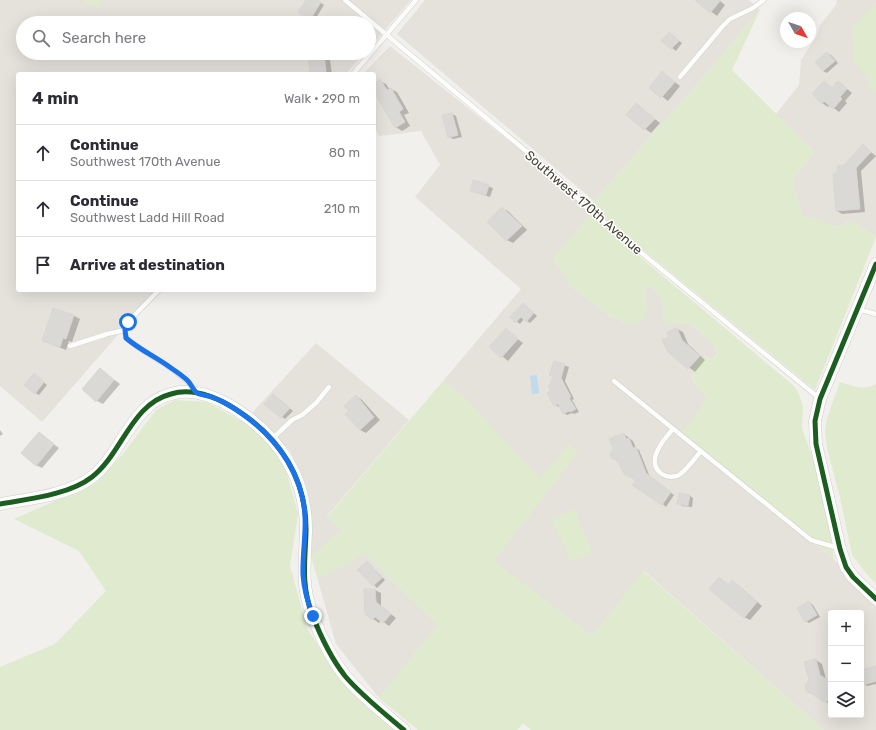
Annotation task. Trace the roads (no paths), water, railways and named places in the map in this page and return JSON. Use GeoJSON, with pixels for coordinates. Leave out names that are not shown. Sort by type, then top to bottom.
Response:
{"type":"FeatureCollection","features":[{"type":"Feature","properties":{"kind":"street"},"geometry":{"type":"LineString","coordinates":[[876,264],[820,399],[815,421],[816,444],[840,549],[846,566],[853,577],[876,599]]}},
{"type":"Feature","properties":{"kind":"street"},"geometry":{"type":"LineString","coordinates":[[0,504],[58,492],[86,481],[97,474],[105,465],[138,417],[156,400],[172,393],[197,393],[226,403],[252,421],[272,439],[282,451],[296,476],[306,518],[304,585],[307,601],[317,626],[337,664],[345,676],[356,687],[404,730]]}},
{"type":"Feature","properties":{"kind":"lane","name":"Southwest 170th Avenue"},"geometry":{"type":"LineString","coordinates":[[345,0],[364,16]]}},
{"type":"Feature","properties":{"kind":"lane"},"geometry":{"type":"LineString","coordinates":[[376,47],[416,0]]}},
{"type":"Feature","properties":{"kind":"lane"},"geometry":{"type":"LineString","coordinates":[[680,77],[730,19],[753,8],[764,0]]}},
{"type":"Feature","properties":{"kind":"lane","name":"Southwest 170th Avenue"},"geometry":{"type":"LineString","coordinates":[[376,26],[557,177],[588,210],[820,399]]}},
{"type":"Feature","properties":{"kind":"lane"},"geometry":{"type":"LineString","coordinates":[[355,72],[365,60]]}},
{"type":"Feature","properties":{"kind":"lane"},"geometry":{"type":"LineString","coordinates":[[157,292],[128,322],[125,330],[126,338],[135,346],[170,367],[187,380],[197,393]]}},
{"type":"Feature","properties":{"kind":"lane"},"geometry":{"type":"LineString","coordinates":[[858,309],[876,314]]}},
{"type":"Feature","properties":{"kind":"lane"},"geometry":{"type":"LineString","coordinates":[[70,346],[125,330]]}},
{"type":"Feature","properties":{"kind":"lane"},"geometry":{"type":"LineString","coordinates":[[614,381],[811,540],[840,549]]}},
{"type":"Feature","properties":{"kind":"lane"},"geometry":{"type":"LineString","coordinates":[[272,439],[292,420],[302,415],[316,403],[329,387]]}},
{"type":"Feature","properties":{"kind":"lane"},"geometry":{"type":"LineString","coordinates":[[673,429],[658,448],[655,459],[657,469],[662,474],[668,477],[676,476],[682,472],[701,451]]}},
{"type":"Feature","properties":{"kind":"water"},"geometry":{"type":"Polygon","coordinates":[[[537,375],[539,393],[532,394],[530,376],[537,375]]]}}]}
